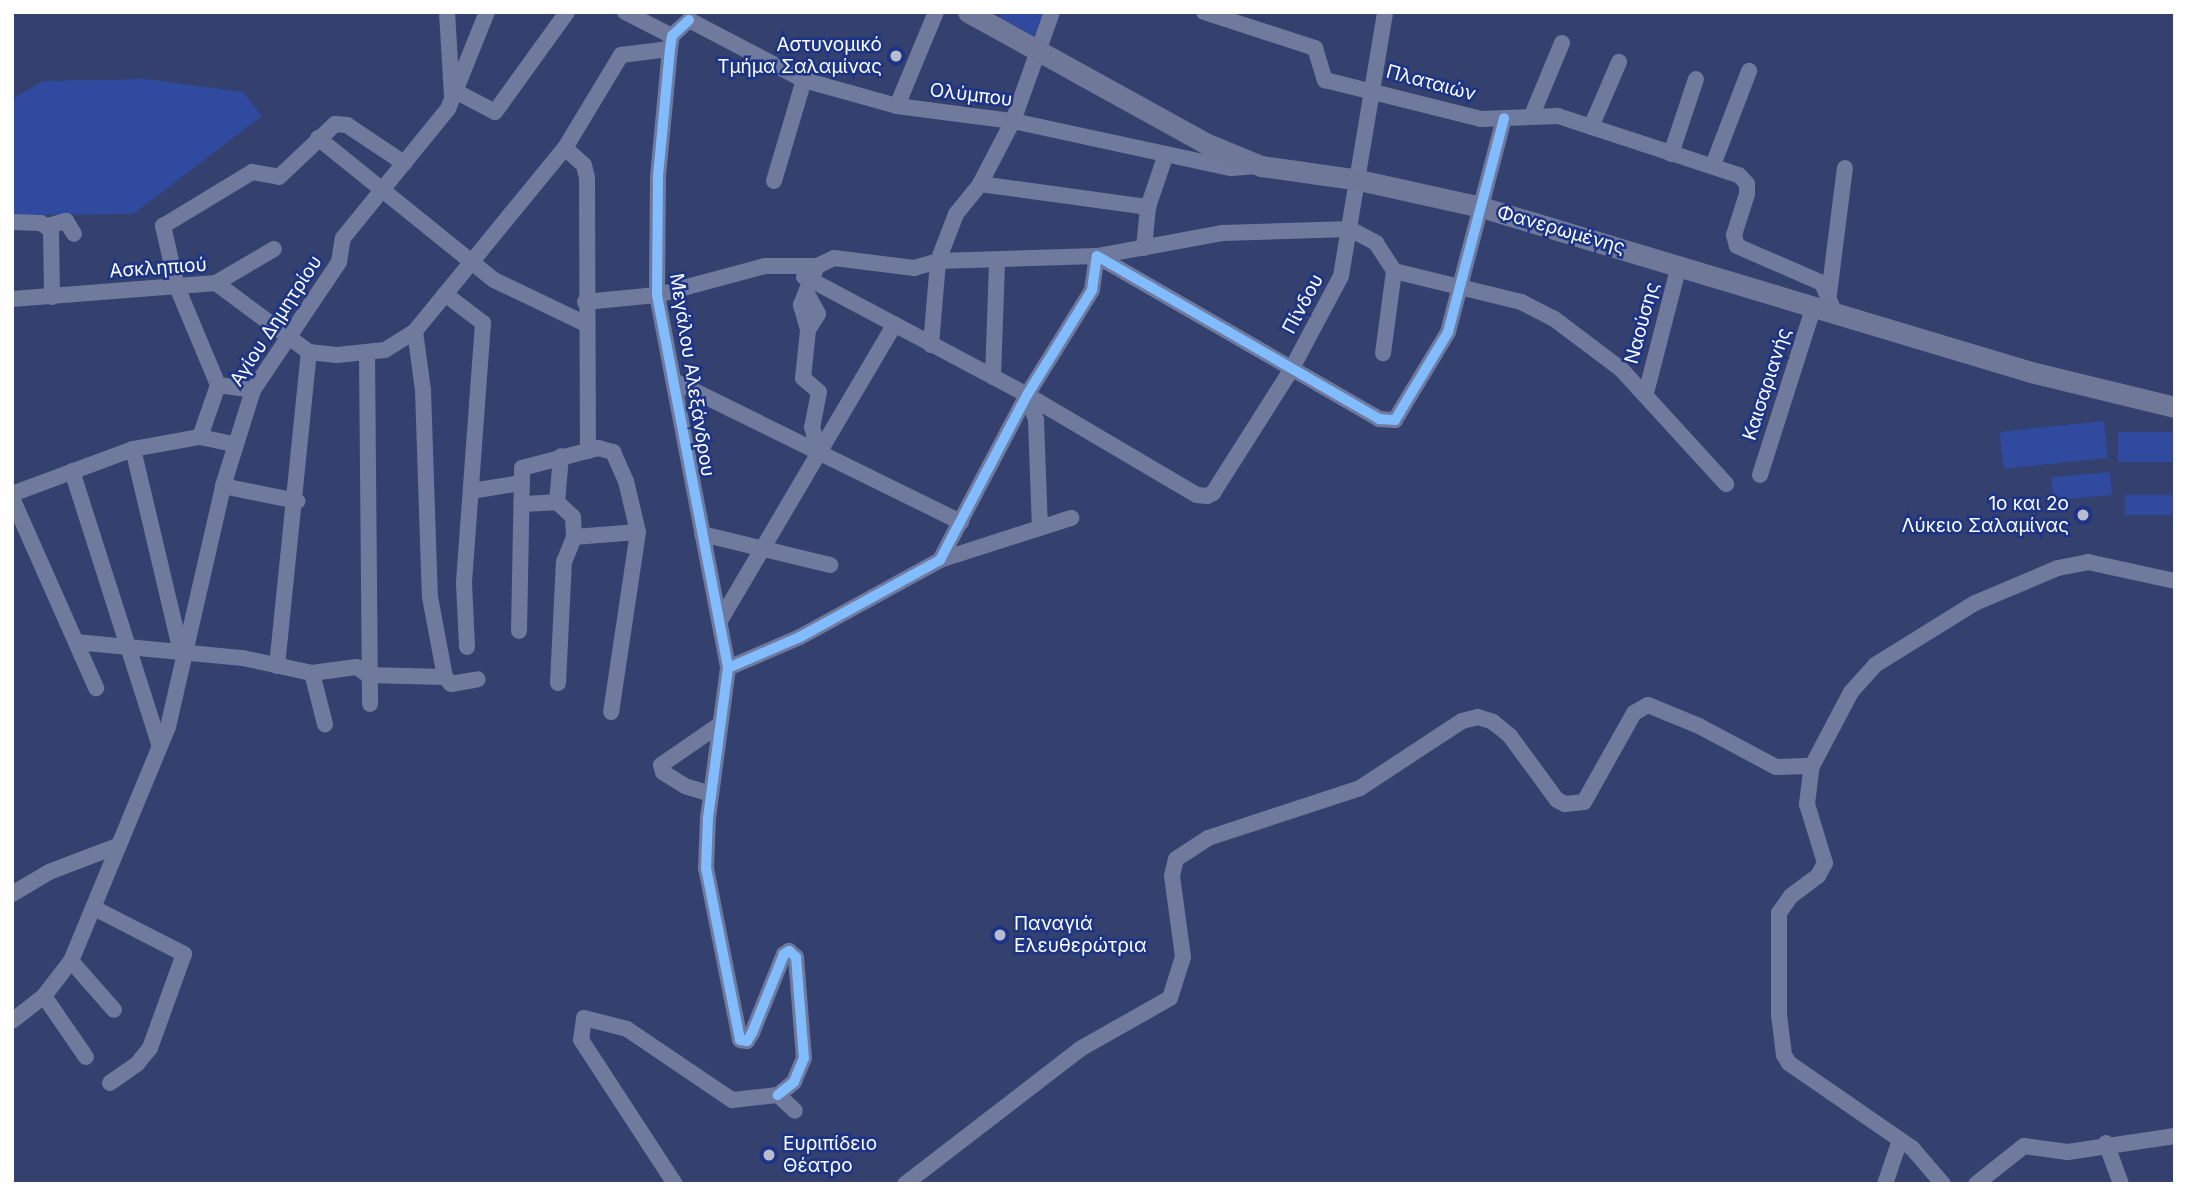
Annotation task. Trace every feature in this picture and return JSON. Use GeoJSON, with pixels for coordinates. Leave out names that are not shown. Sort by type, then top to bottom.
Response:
{"type":"FeatureCollection","features":[{"type":"Feature","properties":{"kind":"main road","name":"Φανερωμένης"},"geometry":{"type":"LineString","coordinates":[[968,12],[990,17],[1042,50],[1205,143],[1261,166],[1359,180],[1481,207],[1826,303],[2056,379],[2175,407]]}},
{"type":"Feature","properties":{"kind":"street"},"geometry":{"type":"LineString","coordinates":[[447,12],[454,95],[495,112],[567,12]]}},
{"type":"Feature","properties":{"kind":"street","name":"Αγίου Δημητρίου"},"geometry":{"type":"LineString","coordinates":[[12,1021],[44,996],[71,961],[96,909],[117,846],[160,746],[223,486],[253,390],[339,262],[343,238],[404,163],[454,95],[487,12]]}},
{"type":"Feature","properties":{"kind":"street"},"geometry":{"type":"LineString","coordinates":[[625,12],[671,43]]}},
{"type":"Feature","properties":{"kind":"street"},"geometry":{"type":"LineString","coordinates":[[897,106],[936,12]]}},
{"type":"Feature","properties":{"kind":"street"},"geometry":{"type":"LineString","coordinates":[[930,345],[938,261],[956,214],[980,184],[1013,121],[1042,50],[1052,12]]}},
{"type":"Feature","properties":{"kind":"street","name":"Πλαταιών"},"geometry":{"type":"LineString","coordinates":[[1204,12],[1315,48],[1325,80],[1371,88],[1481,118],[1558,116],[1739,175],[1747,184],[1734,235],[1737,246],[1822,283],[1826,303]]}},
{"type":"Feature","properties":{"kind":"street","name":"Πίνδου"},"geometry":{"type":"LineString","coordinates":[[1027,395],[1197,495],[1213,493],[1291,370],[1341,276],[1385,12]]}},
{"type":"Feature","properties":{"kind":"street"},"geometry":{"type":"LineString","coordinates":[[277,666],[297,501],[309,352],[367,354],[386,350],[415,331],[565,148],[621,55],[671,43],[689,16]]}},
{"type":"Feature","properties":{"kind":"street","name":"Ολύμπου"},"geometry":{"type":"LineString","coordinates":[[689,16],[804,80],[897,106],[1013,121],[1231,167],[1261,166]]}},
{"type":"Feature","properties":{"kind":"street","name":"Μεγάλου Αλεξάνδρου"},"geometry":{"type":"LineString","coordinates":[[671,43],[658,177],[657,295],[728,668],[711,794],[706,868],[740,1040],[747,1041],[752,1033],[784,954],[796,957],[804,1058],[794,1082],[778,1095]]}},
{"type":"Feature","properties":{"kind":"street"},"geometry":{"type":"LineString","coordinates":[[1532,115],[1562,43]]}},
{"type":"Feature","properties":{"kind":"street"},"geometry":{"type":"LineString","coordinates":[[1591,127],[1619,62]]}},
{"type":"Feature","properties":{"kind":"street"},"geometry":{"type":"LineString","coordinates":[[1713,165],[1749,71]]}},
{"type":"Feature","properties":{"kind":"street"},"geometry":{"type":"LineString","coordinates":[[1671,154],[1696,79]]}},
{"type":"Feature","properties":{"kind":"street"},"geometry":{"type":"LineString","coordinates":[[774,181],[804,80]]}},
{"type":"Feature","properties":{"kind":"street"},"geometry":{"type":"LineString","coordinates":[[1097,256],[1380,419],[1395,420],[1448,332],[1504,118]]}},
{"type":"Feature","properties":{"kind":"street"},"geometry":{"type":"LineString","coordinates":[[200,437],[218,385],[177,287],[163,226],[252,172],[279,177],[335,124],[346,125],[404,163]]}},
{"type":"Feature","properties":{"kind":"street"},"geometry":{"type":"LineString","coordinates":[[318,138],[494,280],[586,324]]}},
{"type":"Feature","properties":{"kind":"street"},"geometry":{"type":"LineString","coordinates":[[565,148],[584,165],[587,178],[585,302],[589,451]]}},
{"type":"Feature","properties":{"kind":"street"},"geometry":{"type":"LineString","coordinates":[[1144,247],[1148,207],[1166,154]]}},
{"type":"Feature","properties":{"kind":"street","name":"Καισαριανής"},"geometry":{"type":"LineString","coordinates":[[1760,475],[1826,303],[1845,167]]}},
{"type":"Feature","properties":{"kind":"street"},"geometry":{"type":"LineString","coordinates":[[980,184],[1148,207]]}},
{"type":"Feature","properties":{"kind":"street"},"geometry":{"type":"LineString","coordinates":[[12,222],[48,226],[66,221],[74,234]]}},
{"type":"Feature","properties":{"kind":"street"},"geometry":{"type":"LineString","coordinates":[[48,226],[52,298]]}},
{"type":"Feature","properties":{"kind":"street"},"geometry":{"type":"LineString","coordinates":[[820,451],[812,426],[819,391],[803,378],[808,330],[801,305],[811,279],[834,258],[914,268],[938,261],[1097,256],[1222,233],[1349,229],[1376,243],[1394,271],[1383,353]]}},
{"type":"Feature","properties":{"kind":"street"},"geometry":{"type":"LineString","coordinates":[[216,284],[274,248]]}},
{"type":"Feature","properties":{"kind":"street"},"geometry":{"type":"LineString","coordinates":[[940,560],[1027,395],[1091,290],[1097,256]]}},
{"type":"Feature","properties":{"kind":"street"},"geometry":{"type":"LineString","coordinates":[[993,377],[997,261]]}},
{"type":"Feature","properties":{"kind":"street","name":"Ναούσης"},"geometry":{"type":"LineString","coordinates":[[1646,393],[1679,264]]}},
{"type":"Feature","properties":{"kind":"street"},"geometry":{"type":"LineString","coordinates":[[585,302],[657,295],[782,265],[811,279],[1027,395],[1036,420],[1040,528]]}},
{"type":"Feature","properties":{"kind":"street"},"geometry":{"type":"LineString","coordinates":[[1394,271],[1521,302],[1588,340],[1646,393],[1726,484]]}},
{"type":"Feature","properties":{"kind":"street","name":"Ασκληπιού"},"geometry":{"type":"LineString","coordinates":[[12,299],[216,284],[288,340],[309,352]]}},
{"type":"Feature","properties":{"kind":"street"},"geometry":{"type":"LineString","coordinates":[[445,294],[483,323],[464,583],[467,647]]}},
{"type":"Feature","properties":{"kind":"street"},"geometry":{"type":"LineString","coordinates":[[720,620],[895,324]]}},
{"type":"Feature","properties":{"kind":"street"},"geometry":{"type":"LineString","coordinates":[[415,331],[423,390],[430,597],[445,677],[451,684],[478,679]]}},
{"type":"Feature","properties":{"kind":"street"},"geometry":{"type":"LineString","coordinates":[[367,354],[370,704]]}},
{"type":"Feature","properties":{"kind":"street"},"geometry":{"type":"LineString","coordinates":[[674,381],[961,522]]}},
{"type":"Feature","properties":{"kind":"street"},"geometry":{"type":"LineString","coordinates":[[218,385],[253,390]]}},
{"type":"Feature","properties":{"kind":"street"},"geometry":{"type":"LineString","coordinates":[[96,688],[12,496],[133,449],[200,437],[234,444]]}},
{"type":"Feature","properties":{"kind":"street"},"geometry":{"type":"LineString","coordinates":[[133,449],[184,652]]}},
{"type":"Feature","properties":{"kind":"street"},"geometry":{"type":"LineString","coordinates":[[519,631],[521,483],[526,464],[606,449],[616,456],[638,532],[611,712]]}},
{"type":"Feature","properties":{"kind":"street"},"geometry":{"type":"LineString","coordinates":[[556,502],[561,456]]}},
{"type":"Feature","properties":{"kind":"street"},"geometry":{"type":"LineString","coordinates":[[72,471],[160,746]]}},
{"type":"Feature","properties":{"kind":"street"},"geometry":{"type":"LineString","coordinates":[[471,491],[521,483]]}},
{"type":"Feature","properties":{"kind":"street"},"geometry":{"type":"LineString","coordinates":[[223,486],[297,501]]}},
{"type":"Feature","properties":{"kind":"street"},"geometry":{"type":"LineString","coordinates":[[522,504],[556,502],[573,517],[575,537],[564,562],[558,683]]}},
{"type":"Feature","properties":{"kind":"street"},"geometry":{"type":"LineString","coordinates":[[728,668],[800,637],[940,560],[1071,518]]}},
{"type":"Feature","properties":{"kind":"street"},"geometry":{"type":"LineString","coordinates":[[575,537],[638,532]]}},
{"type":"Feature","properties":{"kind":"street"},"geometry":{"type":"LineString","coordinates":[[702,534],[830,565]]}},
{"type":"Feature","properties":{"kind":"street"},"geometry":{"type":"LineString","coordinates":[[1943,1184],[1933,1168],[1900,1140],[1789,1063],[1780,1041],[1779,913],[1791,896],[1818,876],[1825,863],[1807,804],[1812,766],[1863,677],[1898,648],[1975,603],[2059,568],[2088,562],[2175,581]]}},
{"type":"Feature","properties":{"kind":"street"},"geometry":{"type":"LineString","coordinates":[[76,642],[184,652],[312,673],[357,667],[368,675],[445,677]]}},
{"type":"Feature","properties":{"kind":"street"},"geometry":{"type":"LineString","coordinates":[[312,673],[325,724]]}},
{"type":"Feature","properties":{"kind":"street"},"geometry":{"type":"LineString","coordinates":[[905,1184],[1080,1049],[1170,998],[1183,957],[1172,876],[1176,859],[1208,838],[1320,805],[1360,788],[1462,721],[1478,718],[1493,722],[1510,736],[1557,800],[1565,804],[1584,802],[1634,713],[1648,705],[1699,726],[1776,767],[1812,766]]}},
{"type":"Feature","properties":{"kind":"street"},"geometry":{"type":"LineString","coordinates":[[711,794],[685,786],[663,772],[661,765],[719,725]]}},
{"type":"Feature","properties":{"kind":"street"},"geometry":{"type":"LineString","coordinates":[[12,894],[49,872],[117,846]]}},
{"type":"Feature","properties":{"kind":"street"},"geometry":{"type":"LineString","coordinates":[[96,909],[184,954],[150,1048],[138,1064],[110,1083]]}},
{"type":"Feature","properties":{"kind":"street"},"geometry":{"type":"LineString","coordinates":[[71,961],[114,1010]]}},
{"type":"Feature","properties":{"kind":"street"},"geometry":{"type":"LineString","coordinates":[[44,996],[86,1057]]}},
{"type":"Feature","properties":{"kind":"street"},"geometry":{"type":"LineString","coordinates":[[675,1184],[581,1040],[584,1018],[627,1029],[732,1100],[778,1095],[795,1111]]}},
{"type":"Feature","properties":{"kind":"street"},"geometry":{"type":"LineString","coordinates":[[1976,1184],[2024,1146],[2068,1152],[2106,1143],[2175,1136]]}},
{"type":"Feature","properties":{"kind":"street"},"geometry":{"type":"LineString","coordinates":[[1885,1184],[1900,1140]]}},
{"type":"Feature","properties":{"kind":"street"},"geometry":{"type":"LineString","coordinates":[[2106,1143],[2121,1184]]}},
{"type":"Feature","properties":{"kind":"shaded area"},"geometry":{"type":"Polygon","coordinates":[[[1001,12],[1044,12],[1034,36],[999,17],[1001,12]]]}},
{"type":"Feature","properties":{"kind":"shaded area"},"geometry":{"type":"Polygon","coordinates":[[[145,79],[243,92],[262,116],[133,214],[12,215],[12,99],[43,81],[145,79]]]}},
{"type":"Feature","properties":{"kind":"shaded area"},"geometry":{"type":"Polygon","coordinates":[[[2104,421],[2108,458],[2003,469],[2000,432],[2104,421]]]}},
{"type":"Feature","properties":{"kind":"shaded area"},"geometry":{"type":"Polygon","coordinates":[[[2118,432],[2175,432],[2175,462],[2118,462],[2118,432]]]}},
{"type":"Feature","properties":{"kind":"shaded area"},"geometry":{"type":"Polygon","coordinates":[[[2110,472],[2112,495],[2053,500],[2051,477],[2110,472]]]}},
{"type":"Feature","properties":{"kind":"shaded area"},"geometry":{"type":"Polygon","coordinates":[[[2125,495],[2175,495],[2175,515],[2125,515],[2125,495]]]}},
{"type":"Feature","properties":{"kind":"cycle path"},"geometry":{"type":"LineString","coordinates":[[689,20],[672,36],[670,49],[658,177],[657,295],[728,668],[708,817],[706,868],[740,1040],[747,1041],[752,1033],[784,954],[789,951],[796,957],[804,1058],[794,1082],[778,1095]]}},
{"type":"Feature","properties":{"kind":"cycle path"},"geometry":{"type":"LineString","coordinates":[[728,668],[800,637],[940,560],[1027,395],[1092,290],[1097,256],[1379,419],[1395,420],[1448,332],[1504,118]]}},
{"type":"Feature","properties":{"kind":"place","name":"Αστυνομικό Τμήμα Σαλαμίνας"},"geometry":{"type":"Point","coordinates":[896,56]}},
{"type":"Feature","properties":{"kind":"place","name":"1ο και 2ο Λύκειο Σαλαμίνας"},"geometry":{"type":"Point","coordinates":[2083,515]}},
{"type":"Feature","properties":{"kind":"place","name":"Παναγιά Ελευθερώτρια"},"geometry":{"type":"Point","coordinates":[1000,935]}},
{"type":"Feature","properties":{"kind":"place","name":"Ευριπίδειο Θέατρο"},"geometry":{"type":"Point","coordinates":[769,1155]}}]}
